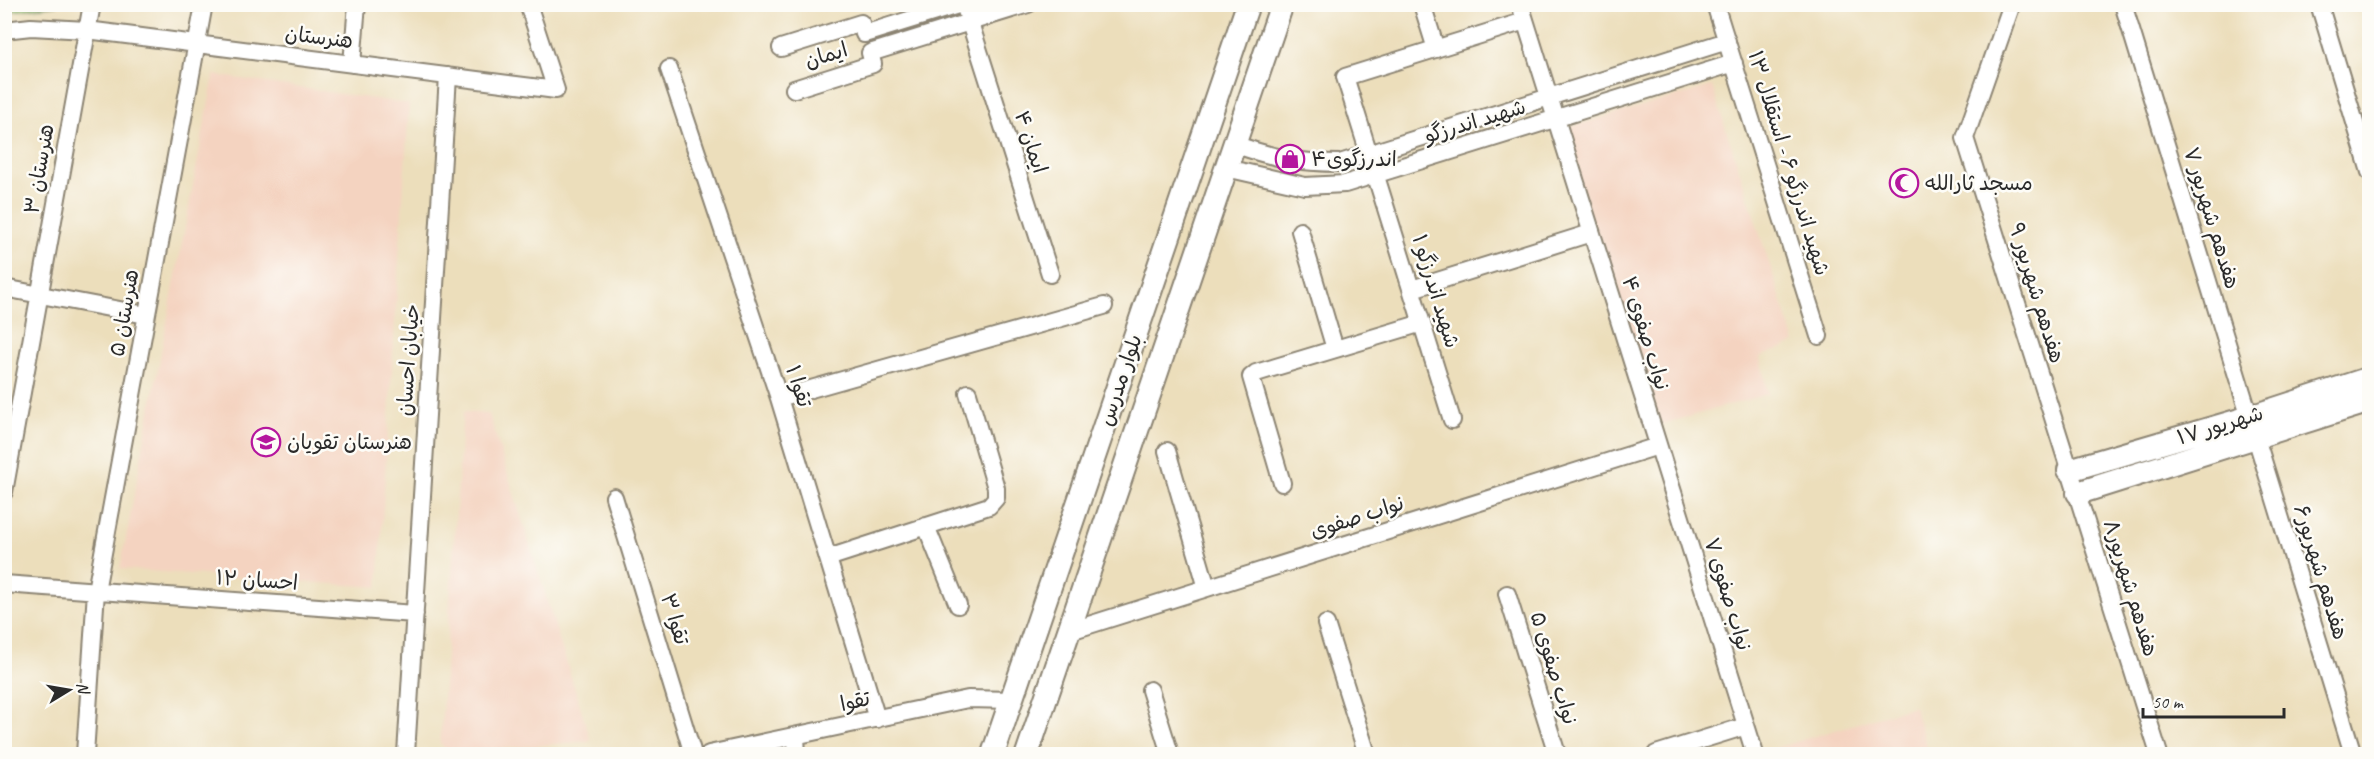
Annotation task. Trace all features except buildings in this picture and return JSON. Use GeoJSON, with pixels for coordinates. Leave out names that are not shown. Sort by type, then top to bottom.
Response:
{"type":"FeatureCollection","features":[{"type":"Feature","properties":{"kind":"main road","name":"بلوار مدرس"},"geometry":{"type":"LineString","coordinates":[[993,754],[1248,4]]}},
{"type":"Feature","properties":{"kind":"main road","name":"بلوار مدرس"},"geometry":{"type":"LineString","coordinates":[[1028,754],[1282,4]]}},
{"type":"Feature","properties":{"kind":"main road","name":"۱۷ شهریور"},"geometry":{"type":"LineString","coordinates":[[2078,494],[2253,427],[2370,378]]}},
{"type":"Feature","properties":{"kind":"main road","name":"۱۷ شهریور"},"geometry":{"type":"LineString","coordinates":[[2069,470],[2370,401]]}},
{"type":"Feature","properties":{"kind":"street","name":"هنرستان ۳"},"geometry":{"type":"LineString","coordinates":[[4,492],[10,428],[39,295],[92,4]]}},
{"type":"Feature","properties":{"kind":"street","name":"هنرستان ۵"},"geometry":{"type":"LineString","coordinates":[[85,754],[96,591],[204,4]]}},
{"type":"Feature","properties":{"kind":"street"},"geometry":{"type":"LineString","coordinates":[[352,64],[357,4]]}},
{"type":"Feature","properties":{"kind":"street","name":"هنرستان"},"geometry":{"type":"LineString","coordinates":[[4,30],[31,27],[87,30],[556,90],[528,4]]}},
{"type":"Feature","properties":{"kind":"street","name":"ایمان ۴"},"geometry":{"type":"LineString","coordinates":[[963,4],[1050,274]]}},
{"type":"Feature","properties":{"kind":"street","name":"ایمان"},"geometry":{"type":"LineString","coordinates":[[781,48],[861,23],[864,34],[963,4]]}},
{"type":"Feature","properties":{"kind":"street","name":"ایمان"},"geometry":{"type":"LineString","coordinates":[[794,89],[873,64],[870,53],[1028,4]]}},
{"type":"Feature","properties":{"kind":"street"},"geometry":{"type":"LineString","coordinates":[[1422,4],[1436,49],[1525,21]]}},
{"type":"Feature","properties":{"kind":"street","name":"نواب صفوی ۴"},"geometry":{"type":"LineString","coordinates":[[1520,4],[1658,446]]}},
{"type":"Feature","properties":{"kind":"street","name":"شهید اندرزگو ۶ - استقلال ۱۳"},"geometry":{"type":"LineString","coordinates":[[1715,4],[1819,336]]}},
{"type":"Feature","properties":{"kind":"street","name":"هفدهم شهریور ۹"},"geometry":{"type":"LineString","coordinates":[[2012,4],[1965,138],[2069,470]]}},
{"type":"Feature","properties":{"kind":"street"},"geometry":{"type":"LineString","coordinates":[[2319,4],[2370,172]]}},
{"type":"Feature","properties":{"kind":"street","name":"هفدهم شهریور ۷"},"geometry":{"type":"LineString","coordinates":[[2124,8],[2253,427]]}},
{"type":"Feature","properties":{"kind":"street"},"geometry":{"type":"LineString","coordinates":[[1234,144],[1268,156],[1304,163],[1340,163],[1727,41]]}},
{"type":"Feature","properties":{"kind":"street","name":"شهید اندرزگو ۱"},"geometry":{"type":"LineString","coordinates":[[1436,49],[1346,77],[1452,420]]}},
{"type":"Feature","properties":{"kind":"street","name":"شهید اندرزگو"},"geometry":{"type":"LineString","coordinates":[[1227,168],[1305,186],[1345,184],[1734,63]]}},
{"type":"Feature","properties":{"kind":"street","name":"تقوا ۱"},"geometry":{"type":"LineString","coordinates":[[669,69],[779,398],[877,719]]}},
{"type":"Feature","properties":{"kind":"street","name":"خیابان احسان"},"geometry":{"type":"LineString","coordinates":[[406,754],[448,76]]}},
{"type":"Feature","properties":{"kind":"street"},"geometry":{"type":"LineString","coordinates":[[1300,231],[1335,349]]}},
{"type":"Feature","properties":{"kind":"street"},"geometry":{"type":"LineString","coordinates":[[1412,289],[1591,233]]}},
{"type":"Feature","properties":{"kind":"street"},"geometry":{"type":"LineString","coordinates":[[4,288],[147,315]]}},
{"type":"Feature","properties":{"kind":"street"},"geometry":{"type":"LineString","coordinates":[[779,398],[1104,306]]}},
{"type":"Feature","properties":{"kind":"street"},"geometry":{"type":"LineString","coordinates":[[1282,483],[1251,378],[1256,374],[1422,323]]}},
{"type":"Feature","properties":{"kind":"street"},"geometry":{"type":"LineString","coordinates":[[828,558],[989,506],[996,498],[996,488],[968,393]]}},
{"type":"Feature","properties":{"kind":"street","name":"هفدهم شهریور۶"},"geometry":{"type":"LineString","coordinates":[[2253,427],[2353,754]]}},
{"type":"Feature","properties":{"kind":"street","name":"نواب صفوی"},"geometry":{"type":"LineString","coordinates":[[1070,631],[1658,446]]}},
{"type":"Feature","properties":{"kind":"street","name":"نواب صفوی ۷"},"geometry":{"type":"LineString","coordinates":[[1658,446],[1755,754]]}},
{"type":"Feature","properties":{"kind":"street"},"geometry":{"type":"LineString","coordinates":[[1167,451],[1207,588]]}},
{"type":"Feature","properties":{"kind":"street","name":"هفدهم شهریور۸"},"geometry":{"type":"LineString","coordinates":[[2069,470],[2159,754]]}},
{"type":"Feature","properties":{"kind":"street","name":"تقوا ۳"},"geometry":{"type":"LineString","coordinates":[[614,497],[693,754]]}},
{"type":"Feature","properties":{"kind":"street"},"geometry":{"type":"LineString","coordinates":[[926,526],[958,605]]}},
{"type":"Feature","properties":{"kind":"street","name":"احسان ۱۲"},"geometry":{"type":"LineString","coordinates":[[4,584],[415,614]]}},
{"type":"Feature","properties":{"kind":"street","name":"نواب صفوی ۵"},"geometry":{"type":"LineString","coordinates":[[1507,594],[1557,754]]}},
{"type":"Feature","properties":{"kind":"street"},"geometry":{"type":"LineString","coordinates":[[1326,624],[1367,754]]}},
{"type":"Feature","properties":{"kind":"street"},"geometry":{"type":"LineString","coordinates":[[1150,690],[1170,754]]}},
{"type":"Feature","properties":{"kind":"street","name":"تقوا"},"geometry":{"type":"LineString","coordinates":[[709,754],[968,699],[1012,700]]}},
{"type":"Feature","properties":{"kind":"street"},"geometry":{"type":"LineString","coordinates":[[1656,754],[1746,726]]}},
{"type":"Feature","properties":{"kind":"street"},"geometry":{"type":"LineString","coordinates":[[796,737],[797,754]]}},
{"type":"Feature","properties":{"kind":"shaded area","name":"هنرستان تقویان"},"geometry":{"type":"Polygon","coordinates":[[[214,75],[409,104],[378,587],[120,569],[214,75]]]}},
{"type":"Feature","properties":{"kind":"shaded area"},"geometry":{"type":"Polygon","coordinates":[[[1712,86],[1795,343],[1760,357],[1768,394],[1652,427],[1559,130],[1712,86]]]}},
{"type":"Feature","properties":{"kind":"shaded area"},"geometry":{"type":"Polygon","coordinates":[[[463,412],[489,414],[591,741],[450,753],[440,743],[463,412]]]}},
{"type":"Feature","properties":{"kind":"shaded area"},"geometry":{"type":"Polygon","coordinates":[[[1914,706],[1929,754],[1763,754],[1763,752],[1914,706]]]}},
{"type":"Feature","properties":{"kind":"green space"},"geometry":{"type":"Polygon","coordinates":[[[5,4],[56,4],[56,5],[5,12],[5,4]]]}},
{"type":"Feature","properties":{"kind":"place","name":"اندرزگوی۴"},"geometry":{"type":"Point","coordinates":[1290,159]}},
{"type":"Feature","properties":{"kind":"place","name":"مسجد ثارالله"},"geometry":{"type":"Point","coordinates":[1904,183]}},
{"type":"Feature","properties":{"kind":"place","name":"هنرستان تقویان"},"geometry":{"type":"Point","coordinates":[266,442]}}]}
